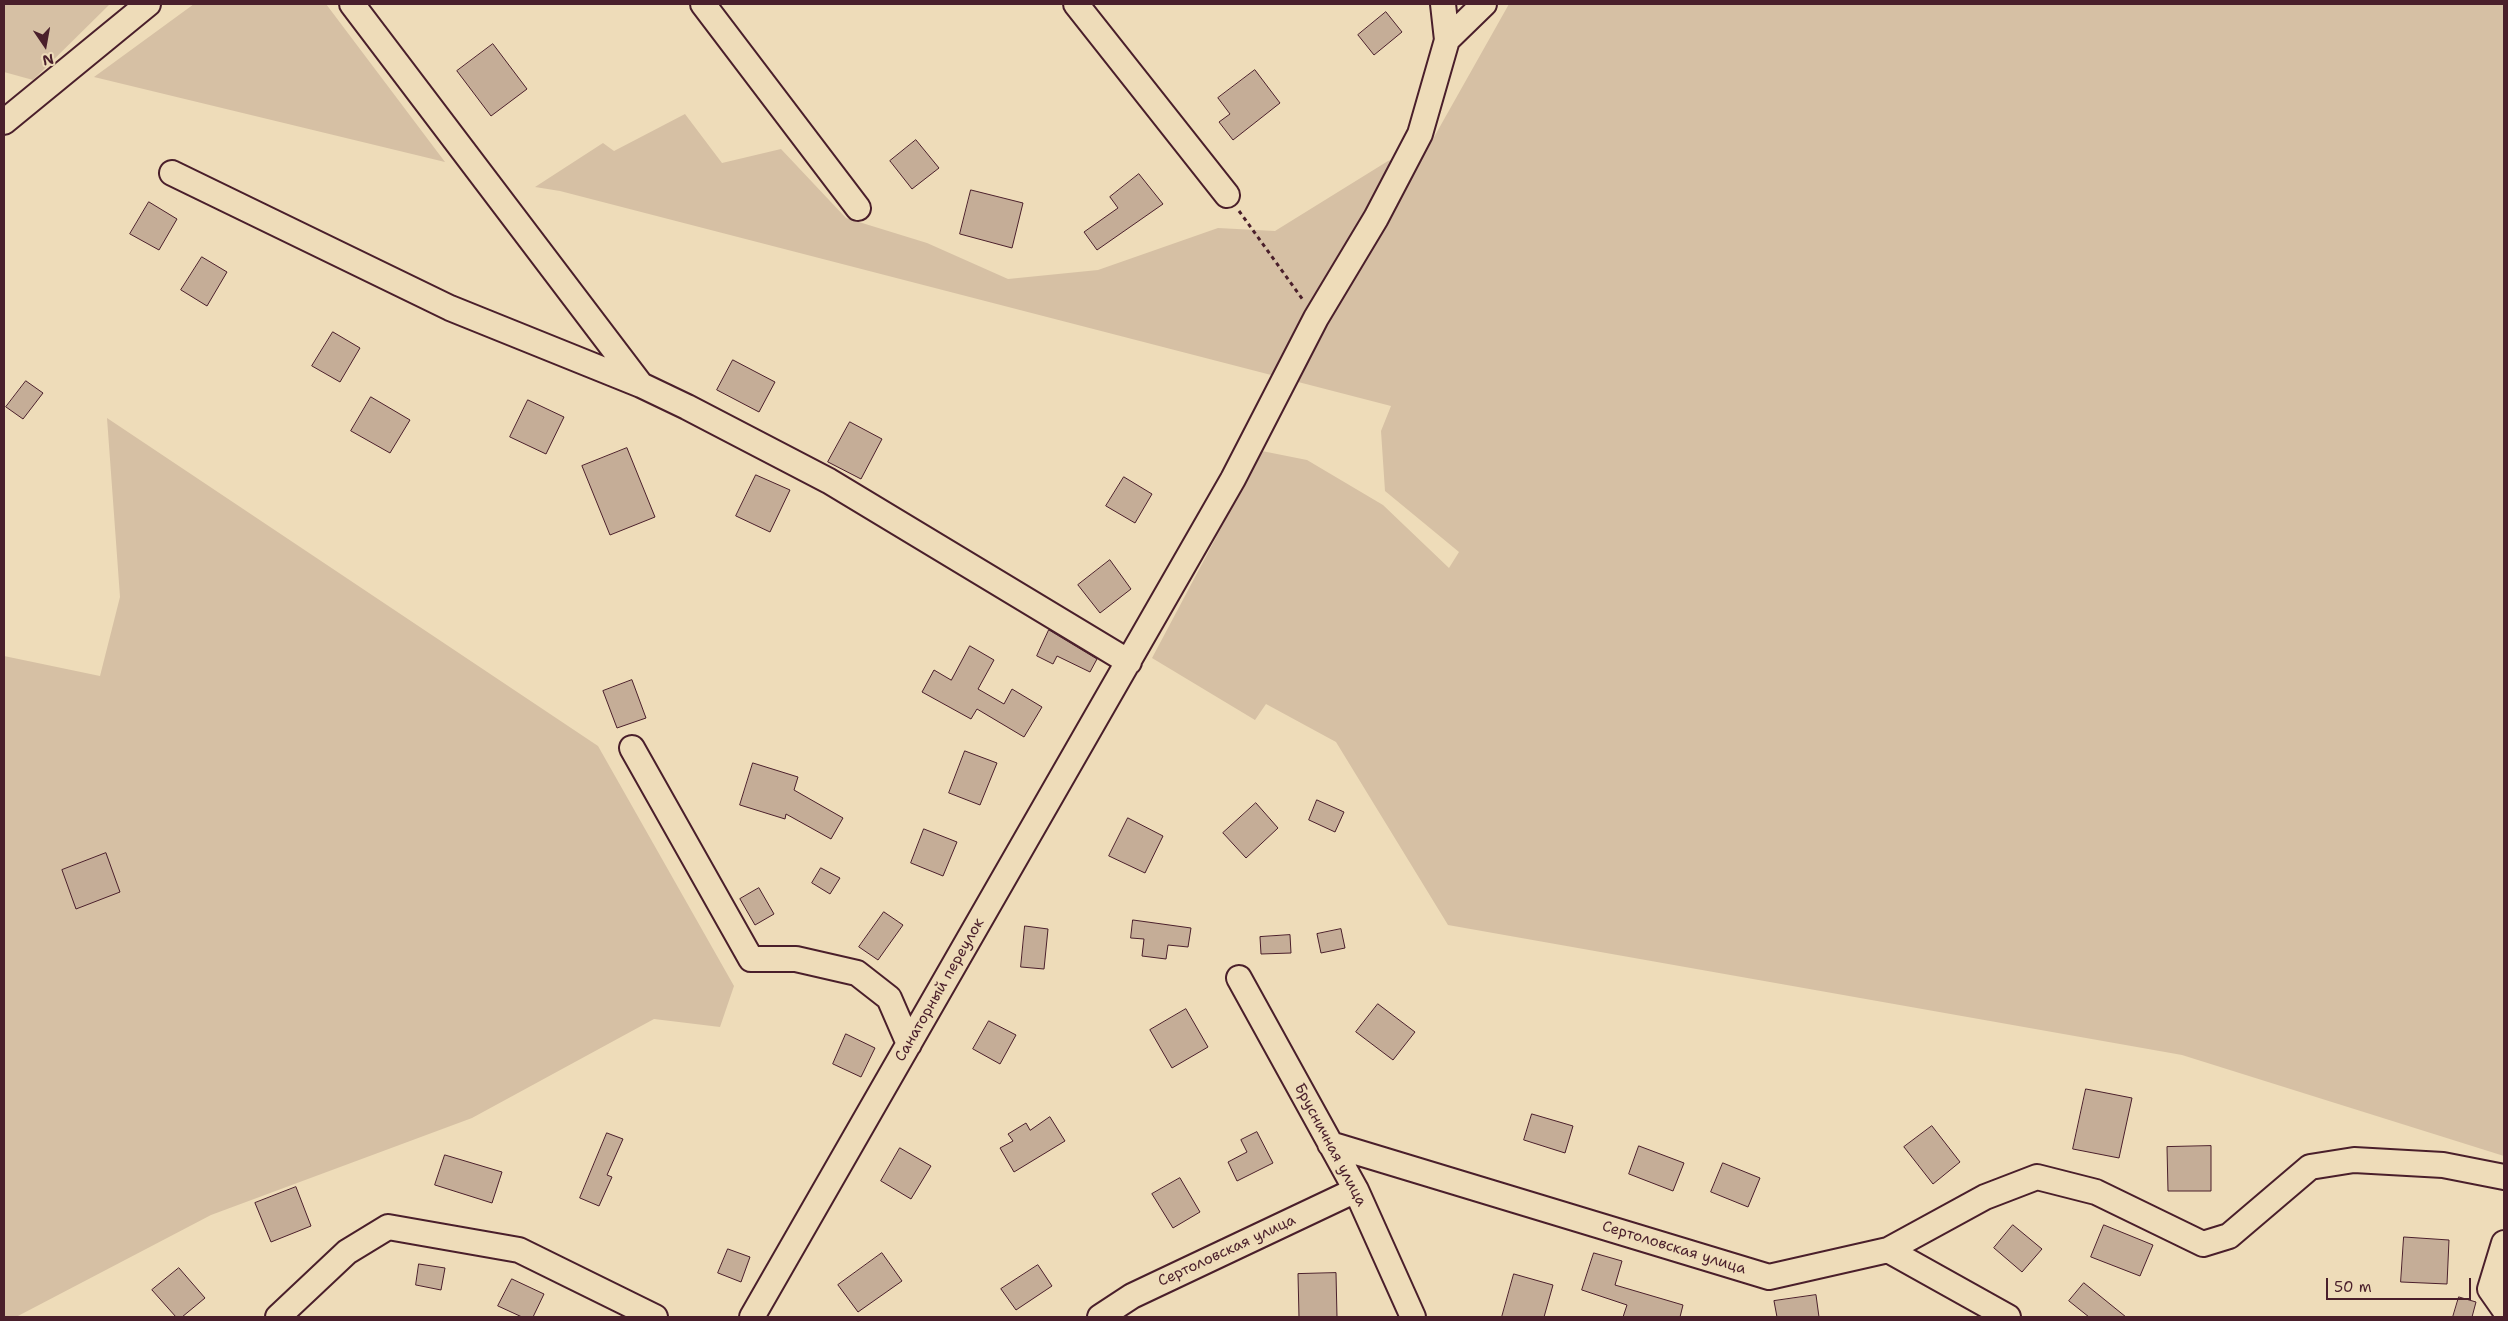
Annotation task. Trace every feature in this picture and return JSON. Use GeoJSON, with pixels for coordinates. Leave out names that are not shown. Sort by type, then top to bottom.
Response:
{"type":"FeatureCollection","features":[{"type":"Feature","properties":{"kind":"street"},"geometry":{"type":"LineString","coordinates":[[4,122],[148,4]]}},
{"type":"Feature","properties":{"kind":"street"},"geometry":{"type":"LineString","coordinates":[[352,4],[641,385]]}},
{"type":"Feature","properties":{"kind":"street"},"geometry":{"type":"LineString","coordinates":[[703,4],[858,208]]}},
{"type":"Feature","properties":{"kind":"street"},"geometry":{"type":"LineString","coordinates":[[1076,4],[1227,195]]}},
{"type":"Feature","properties":{"kind":"street"},"geometry":{"type":"LineString","coordinates":[[1443,4],[1447,40]]}},
{"type":"Feature","properties":{"kind":"street"},"geometry":{"type":"LineString","coordinates":[[1447,40],[1484,4]]}},
{"type":"Feature","properties":{"kind":"street","name":"Санаторный переулок"},"geometry":{"type":"LineString","coordinates":[[752,1317],[1233,479],[1316,318],[1376,218],[1420,134],[1447,40]]}},
{"type":"Feature","properties":{"kind":"street"},"geometry":{"type":"LineString","coordinates":[[172,173],[450,308],[641,385],[829,481],[1128,662]]}},
{"type":"Feature","properties":{"kind":"street"},"geometry":{"type":"LineString","coordinates":[[632,748],[751,959],[796,959],[857,973],[889,998],[909,1044]]}},
{"type":"Feature","properties":{"kind":"street","name":"Брусничная улица"},"geometry":{"type":"LineString","coordinates":[[1239,978],[1356,1190],[1413,1317]]}},
{"type":"Feature","properties":{"kind":"street","name":"Сертоловская улица"},"geometry":{"type":"LineString","coordinates":[[1330,1144],[1769,1277],[1888,1250],[1985,1197],[2037,1177],[2096,1192],[2203,1244],[2229,1236],[2310,1166],[2354,1160],[2443,1165],[2504,1177]]}},
{"type":"Feature","properties":{"kind":"street","name":"Сертоловская улица"},"geometry":{"type":"LineString","coordinates":[[1100,1317],[1132,1296],[1356,1190]]}},
{"type":"Feature","properties":{"kind":"street"},"geometry":{"type":"LineString","coordinates":[[278,1317],[347,1252],[388,1228],[519,1250],[655,1317]]}},
{"type":"Feature","properties":{"kind":"street"},"geometry":{"type":"LineString","coordinates":[[2504,1243],[2490,1289],[2504,1309]]}},
{"type":"Feature","properties":{"kind":"street"},"geometry":{"type":"LineString","coordinates":[[1888,1250],[2008,1317]]}},
{"type":"Feature","properties":{"kind":"path"},"geometry":{"type":"LineString","coordinates":[[1227,195],[1316,318]]}},
{"type":"Feature","properties":{"kind":"shaded area"},"geometry":{"type":"Polygon","coordinates":[[[4,4],[110,4],[33,80],[4,72],[4,4]]]}},
{"type":"Feature","properties":{"kind":"shaded area"},"geometry":{"type":"Polygon","coordinates":[[[194,4],[326,4],[445,162],[94,77],[194,4]]]}},
{"type":"Feature","properties":{"kind":"shaded area"},"geometry":{"type":"Polygon","coordinates":[[[1509,4],[2504,4],[2504,1156],[2182,1055],[1448,925],[1336,742],[1266,704],[1255,720],[1152,658],[1262,451],[1307,460],[1383,505],[1449,568],[1459,552],[1385,491],[1381,431],[1391,406],[560,191],[535,187],[603,143],[614,151],[685,114],[722,163],[781,149],[846,218],[927,243],[1008,279],[1098,270],[1218,228],[1275,231],[1388,161],[1429,146],[1509,4]]]}},
{"type":"Feature","properties":{"kind":"shaded area"},"geometry":{"type":"Polygon","coordinates":[[[107,418],[598,746],[734,986],[720,1027],[654,1019],[472,1118],[211,1215],[16,1317],[4,1317],[4,656],[100,676],[120,597],[107,418]]]}},
{"type":"Feature","properties":{"kind":"building"},"geometry":{"type":"Polygon","coordinates":[[[1386,12],[1402,32],[1374,55],[1358,35],[1386,12]]]}},
{"type":"Feature","properties":{"kind":"building"},"geometry":{"type":"Polygon","coordinates":[[[493,44],[527,89],[491,116],[457,71],[493,44]]]}},
{"type":"Feature","properties":{"kind":"building"},"geometry":{"type":"Polygon","coordinates":[[[1255,70],[1280,103],[1233,140],[1219,122],[1230,114],[1218,98],[1255,70]]]}},
{"type":"Feature","properties":{"kind":"building"},"geometry":{"type":"Polygon","coordinates":[[[916,140],[939,168],[912,189],[890,161],[916,140]]]}},
{"type":"Feature","properties":{"kind":"building"},"geometry":{"type":"Polygon","coordinates":[[[1139,174],[1163,204],[1097,250],[1084,232],[1118,208],[1110,197],[1139,174]]]}},
{"type":"Feature","properties":{"kind":"building"},"geometry":{"type":"Polygon","coordinates":[[[971,190],[1023,203],[1012,248],[960,234],[971,190]]]}},
{"type":"Feature","properties":{"kind":"building"},"geometry":{"type":"Polygon","coordinates":[[[149,202],[177,219],[159,250],[130,234],[149,202]]]}},
{"type":"Feature","properties":{"kind":"building"},"geometry":{"type":"Polygon","coordinates":[[[202,257],[227,272],[207,306],[181,290],[202,257]]]}},
{"type":"Feature","properties":{"kind":"building"},"geometry":{"type":"Polygon","coordinates":[[[333,332],[360,348],[340,382],[312,366],[333,332]]]}},
{"type":"Feature","properties":{"kind":"building"},"geometry":{"type":"Polygon","coordinates":[[[733,360],[775,382],[759,412],[717,390],[733,360]]]}},
{"type":"Feature","properties":{"kind":"building"},"geometry":{"type":"Polygon","coordinates":[[[26,381],[43,393],[23,419],[6,407],[26,381]]]}},
{"type":"Feature","properties":{"kind":"building"},"geometry":{"type":"Polygon","coordinates":[[[371,397],[410,420],[390,453],[351,431],[371,397]]]}},
{"type":"Feature","properties":{"kind":"building"},"geometry":{"type":"Polygon","coordinates":[[[528,400],[564,417],[546,454],[510,437],[528,400]]]}},
{"type":"Feature","properties":{"kind":"building"},"geometry":{"type":"Polygon","coordinates":[[[850,422],[882,439],[861,479],[828,462],[850,422]]]}},
{"type":"Feature","properties":{"kind":"building"},"geometry":{"type":"Polygon","coordinates":[[[627,448],[655,517],[610,535],[582,466],[627,448]]]}},
{"type":"Feature","properties":{"kind":"building"},"geometry":{"type":"Polygon","coordinates":[[[756,475],[790,490],[770,532],[736,516],[756,475]]]}},
{"type":"Feature","properties":{"kind":"building"},"geometry":{"type":"Polygon","coordinates":[[[1124,477],[1152,494],[1135,523],[1106,506],[1124,477]]]}},
{"type":"Feature","properties":{"kind":"building"},"geometry":{"type":"Polygon","coordinates":[[[1110,560],[1131,589],[1100,613],[1078,585],[1110,560]]]}},
{"type":"Feature","properties":{"kind":"building"},"geometry":{"type":"Polygon","coordinates":[[[1049,630],[1097,659],[1090,672],[1057,656],[1053,664],[1037,656],[1049,630]]]}},
{"type":"Feature","properties":{"kind":"building"},"geometry":{"type":"Polygon","coordinates":[[[970,646],[994,660],[978,689],[1004,704],[1012,689],[1042,707],[1024,737],[977,709],[971,719],[922,692],[934,670],[951,680],[970,646]]]}},
{"type":"Feature","properties":{"kind":"building"},"geometry":{"type":"Polygon","coordinates":[[[632,680],[646,718],[617,728],[603,691],[632,680]]]}},
{"type":"Feature","properties":{"kind":"building"},"geometry":{"type":"Polygon","coordinates":[[[965,751],[997,763],[980,805],[949,793],[965,751]]]}},
{"type":"Feature","properties":{"kind":"building"},"geometry":{"type":"Polygon","coordinates":[[[753,763],[798,777],[794,790],[843,818],[831,839],[786,814],[785,819],[740,805],[753,763]]]}},
{"type":"Feature","properties":{"kind":"building"},"geometry":{"type":"Polygon","coordinates":[[[1317,800],[1344,812],[1335,832],[1309,820],[1317,800]]]}},
{"type":"Feature","properties":{"kind":"building"},"geometry":{"type":"Polygon","coordinates":[[[1256,803],[1278,828],[1246,858],[1223,833],[1256,803]]]}},
{"type":"Feature","properties":{"kind":"building"},"geometry":{"type":"Polygon","coordinates":[[[1128,818],[1163,836],[1145,873],[1109,856],[1128,818]]]}},
{"type":"Feature","properties":{"kind":"building"},"geometry":{"type":"Polygon","coordinates":[[[924,829],[957,842],[943,876],[911,863],[924,829]]]}},
{"type":"Feature","properties":{"kind":"building"},"geometry":{"type":"Polygon","coordinates":[[[106,853],[120,892],[76,909],[62,870],[106,853]]]}},
{"type":"Feature","properties":{"kind":"building"},"geometry":{"type":"Polygon","coordinates":[[[821,868],[840,878],[830,894],[812,883],[821,868]]]}},
{"type":"Feature","properties":{"kind":"building"},"geometry":{"type":"Polygon","coordinates":[[[759,888],[774,914],[755,925],[740,899],[759,888]]]}},
{"type":"Feature","properties":{"kind":"building"},"geometry":{"type":"Polygon","coordinates":[[[884,912],[903,925],[878,960],[859,947],[884,912]]]}},
{"type":"Feature","properties":{"kind":"building"},"geometry":{"type":"Polygon","coordinates":[[[1133,920],[1191,928],[1188,947],[1168,945],[1166,959],[1142,956],[1144,939],[1131,938],[1133,920]]]}},
{"type":"Feature","properties":{"kind":"building"},"geometry":{"type":"Polygon","coordinates":[[[1025,926],[1048,929],[1044,969],[1021,967],[1025,926]]]}},
{"type":"Feature","properties":{"kind":"building"},"geometry":{"type":"Polygon","coordinates":[[[1341,929],[1345,948],[1321,953],[1317,934],[1341,929]]]}},
{"type":"Feature","properties":{"kind":"building"},"geometry":{"type":"Polygon","coordinates":[[[1290,935],[1291,953],[1261,954],[1260,937],[1290,935]]]}},
{"type":"Feature","properties":{"kind":"building"},"geometry":{"type":"Polygon","coordinates":[[[1378,1004],[1415,1032],[1393,1060],[1356,1032],[1378,1004]]]}},
{"type":"Feature","properties":{"kind":"building"},"geometry":{"type":"Polygon","coordinates":[[[1186,1009],[1208,1047],[1172,1068],[1150,1030],[1186,1009]]]}},
{"type":"Feature","properties":{"kind":"building"},"geometry":{"type":"Polygon","coordinates":[[[989,1021],[1016,1035],[1000,1064],[973,1049],[989,1021]]]}},
{"type":"Feature","properties":{"kind":"building"},"geometry":{"type":"Polygon","coordinates":[[[846,1034],[875,1048],[861,1077],[833,1064],[846,1034]]]}},
{"type":"Feature","properties":{"kind":"building"},"geometry":{"type":"Polygon","coordinates":[[[2086,1089],[2132,1098],[2119,1158],[2073,1149],[2086,1089]]]}},
{"type":"Feature","properties":{"kind":"building"},"geometry":{"type":"Polygon","coordinates":[[[1532,1114],[1573,1126],[1565,1153],[1524,1140],[1532,1114]]]}},
{"type":"Feature","properties":{"kind":"building"},"geometry":{"type":"Polygon","coordinates":[[[1050,1117],[1065,1141],[1014,1172],[1000,1148],[1013,1141],[1008,1134],[1026,1123],[1030,1130],[1050,1117]]]}},
{"type":"Feature","properties":{"kind":"building"},"geometry":{"type":"Polygon","coordinates":[[[1932,1126],[1960,1162],[1933,1184],[1904,1147],[1932,1126]]]}},
{"type":"Feature","properties":{"kind":"building"},"geometry":{"type":"Polygon","coordinates":[[[1257,1132],[1273,1163],[1237,1181],[1228,1162],[1247,1152],[1241,1140],[1257,1132]]]}},
{"type":"Feature","properties":{"kind":"building"},"geometry":{"type":"Polygon","coordinates":[[[607,1133],[623,1139],[607,1175],[612,1177],[599,1206],[580,1198],[607,1133]]]}},
{"type":"Feature","properties":{"kind":"building"},"geometry":{"type":"Polygon","coordinates":[[[1639,1146],[1684,1163],[1673,1191],[1629,1174],[1639,1146]]]}},
{"type":"Feature","properties":{"kind":"building"},"geometry":{"type":"Polygon","coordinates":[[[2211,1146],[2211,1191],[2168,1191],[2167,1147],[2211,1146]]]}},
{"type":"Feature","properties":{"kind":"building"},"geometry":{"type":"Polygon","coordinates":[[[900,1148],[931,1166],[911,1199],[881,1181],[900,1148]]]}},
{"type":"Feature","properties":{"kind":"building"},"geometry":{"type":"Polygon","coordinates":[[[445,1155],[502,1172],[492,1203],[435,1185],[445,1155]]]}},
{"type":"Feature","properties":{"kind":"building"},"geometry":{"type":"Polygon","coordinates":[[[1723,1163],[1760,1178],[1748,1207],[1711,1192],[1723,1163]]]}},
{"type":"Feature","properties":{"kind":"building"},"geometry":{"type":"Polygon","coordinates":[[[1180,1178],[1200,1212],[1173,1228],[1152,1194],[1180,1178]]]}},
{"type":"Feature","properties":{"kind":"building"},"geometry":{"type":"Polygon","coordinates":[[[296,1187],[311,1226],[271,1242],[255,1203],[296,1187]]]}},
{"type":"Feature","properties":{"kind":"building"},"geometry":{"type":"Polygon","coordinates":[[[2013,1225],[2042,1249],[2022,1272],[1994,1248],[2013,1225]]]}},
{"type":"Feature","properties":{"kind":"building"},"geometry":{"type":"Polygon","coordinates":[[[2104,1225],[2153,1245],[2140,1276],[2091,1257],[2104,1225]]]}},
{"type":"Feature","properties":{"kind":"building"},"geometry":{"type":"Polygon","coordinates":[[[2404,1237],[2449,1240],[2447,1284],[2401,1282],[2404,1237]]]}},
{"type":"Feature","properties":{"kind":"building"},"geometry":{"type":"Polygon","coordinates":[[[728,1249],[750,1257],[741,1282],[718,1273],[728,1249]]]}},
{"type":"Feature","properties":{"kind":"building"},"geometry":{"type":"Polygon","coordinates":[[[882,1253],[902,1281],[858,1312],[838,1285],[882,1253]]]}},
{"type":"Feature","properties":{"kind":"building"},"geometry":{"type":"Polygon","coordinates":[[[1594,1253],[1622,1261],[1615,1285],[1683,1305],[1680,1317],[1623,1317],[1627,1305],[1582,1290],[1594,1253]]]}},
{"type":"Feature","properties":{"kind":"building"},"geometry":{"type":"Polygon","coordinates":[[[419,1264],[445,1268],[441,1290],[416,1285],[419,1264]]]}},
{"type":"Feature","properties":{"kind":"building"},"geometry":{"type":"Polygon","coordinates":[[[1038,1265],[1052,1286],[1016,1310],[1001,1289],[1038,1265]]]}},
{"type":"Feature","properties":{"kind":"building"},"geometry":{"type":"Polygon","coordinates":[[[179,1268],[205,1298],[182,1317],[176,1317],[152,1290],[179,1268]]]}},
{"type":"Feature","properties":{"kind":"building"},"geometry":{"type":"Polygon","coordinates":[[[1336,1273],[1337,1317],[1299,1317],[1298,1274],[1336,1273]]]}},
{"type":"Feature","properties":{"kind":"building"},"geometry":{"type":"Polygon","coordinates":[[[1514,1274],[1553,1285],[1544,1317],[1502,1317],[1514,1274]]]}},
{"type":"Feature","properties":{"kind":"building"},"geometry":{"type":"Polygon","coordinates":[[[512,1279],[544,1294],[533,1317],[522,1317],[498,1306],[512,1279]]]}},
{"type":"Feature","properties":{"kind":"building"},"geometry":{"type":"Polygon","coordinates":[[[2084,1283],[2126,1317],[2089,1317],[2069,1301],[2084,1283]]]}},
{"type":"Feature","properties":{"kind":"building"},"geometry":{"type":"Polygon","coordinates":[[[1816,1295],[1819,1317],[1777,1317],[1774,1301],[1816,1295]]]}},
{"type":"Feature","properties":{"kind":"building"},"geometry":{"type":"Polygon","coordinates":[[[2459,1297],[2476,1302],[2472,1317],[2453,1317],[2459,1297]]]}}]}
